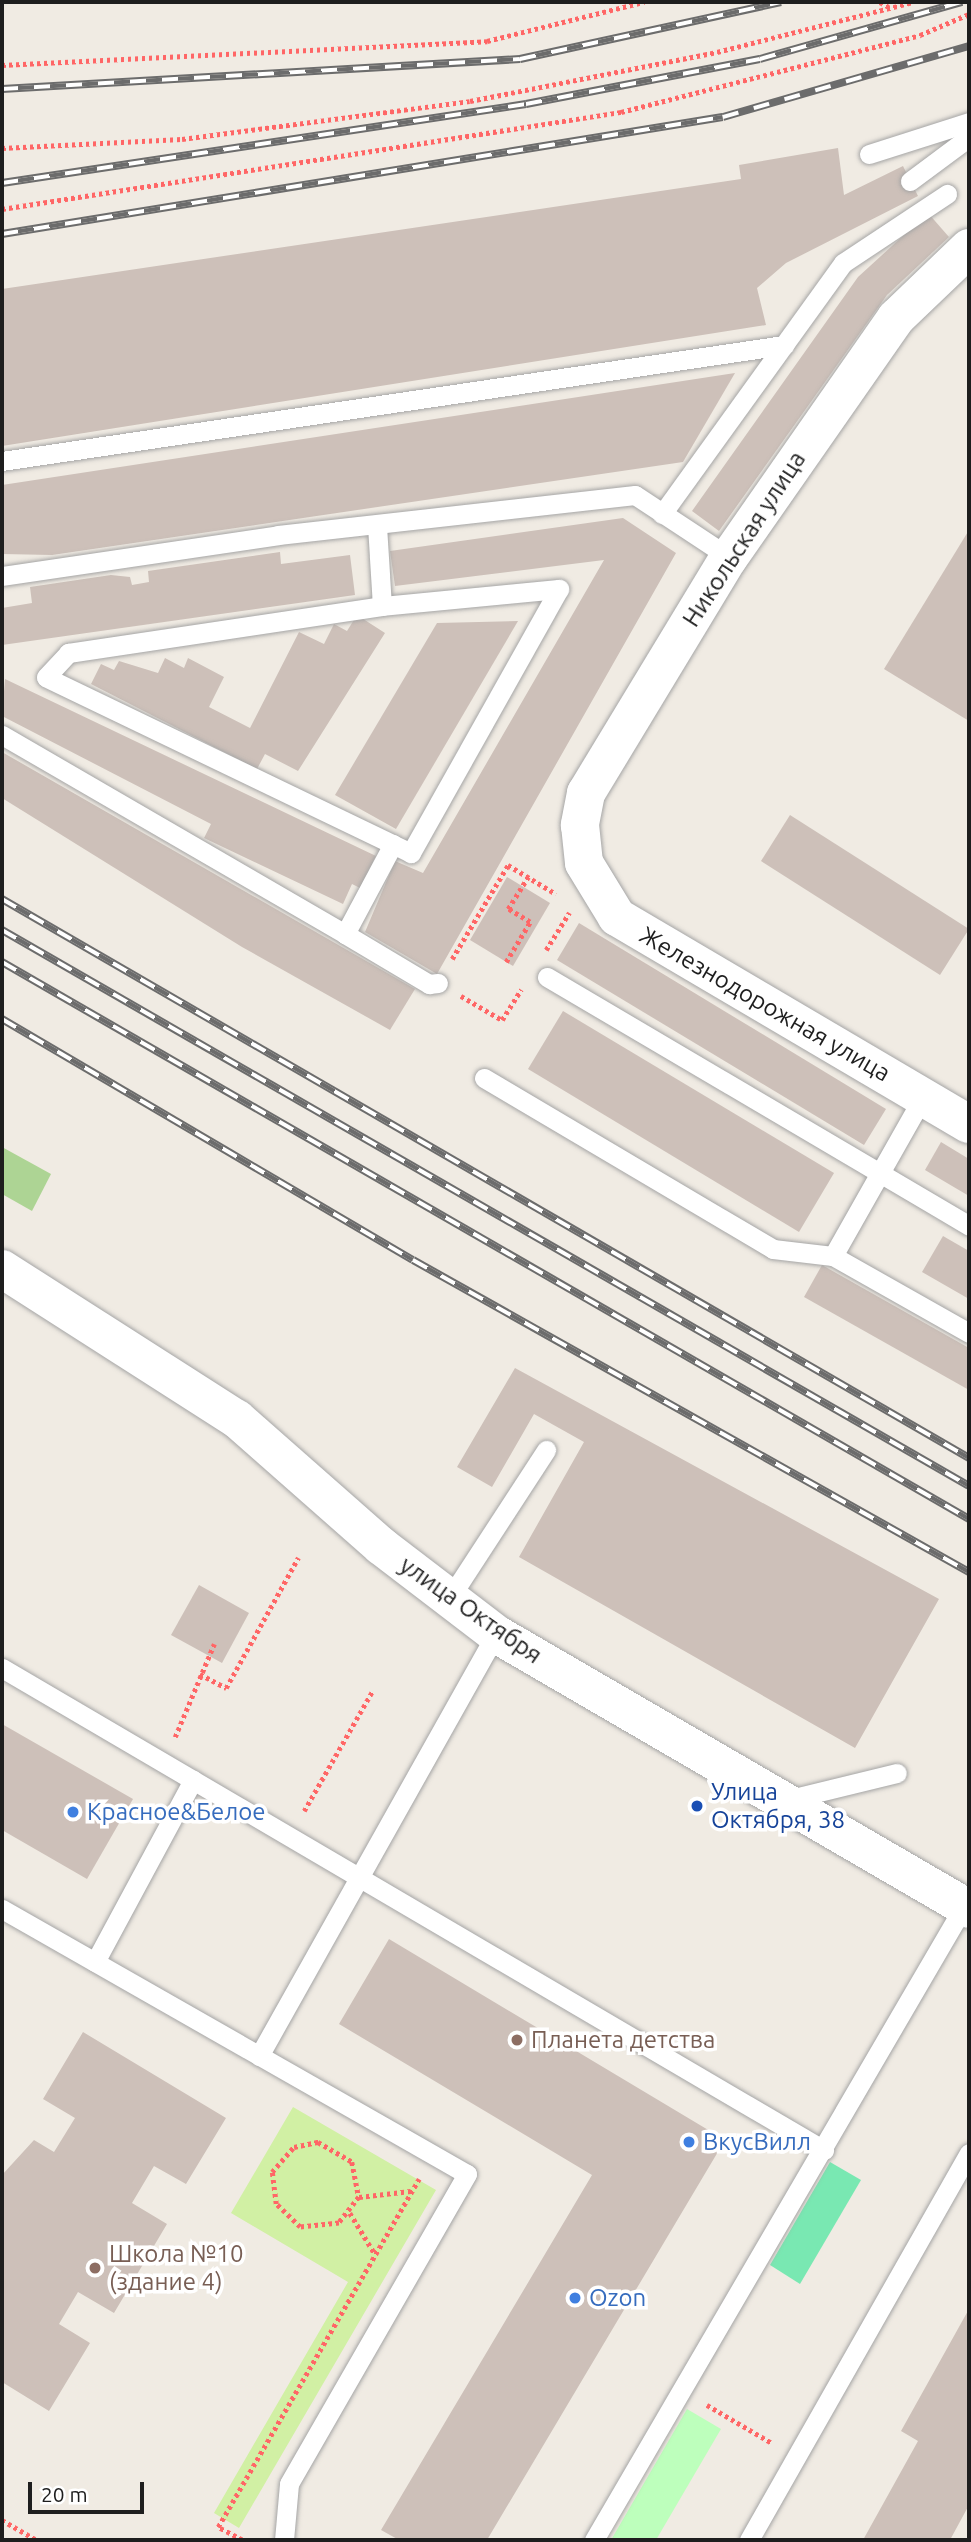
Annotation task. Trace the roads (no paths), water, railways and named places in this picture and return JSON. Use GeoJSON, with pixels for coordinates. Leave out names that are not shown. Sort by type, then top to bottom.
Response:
{"type":"FeatureCollection","features":[{"type":"Feature","properties":{"kind":"street","name":"Никольская улица"},"geometry":{"type":"LineString","coordinates":[[584,863],[586,793],[729,556],[897,318],[969,248]]}},
{"type":"Feature","properties":{"kind":"street","name":"Железнодорожная улица"},"geometry":{"type":"LineString","coordinates":[[584,863],[617,917],[969,1124]]}},
{"type":"Feature","properties":{"kind":"street","name":"улица Октября"},"geometry":{"type":"LineString","coordinates":[[2,1269],[237,1419],[449,1598],[496,1633],[967,1907]]}},
{"type":"Feature","properties":{"kind":"lane"},"geometry":{"type":"LineString","coordinates":[[869,155],[969,122]]}},
{"type":"Feature","properties":{"kind":"lane"},"geometry":{"type":"LineString","coordinates":[[910,181],[969,137]]}},
{"type":"Feature","properties":{"kind":"lane"},"geometry":{"type":"LineString","coordinates":[[663,514],[844,263],[947,194]]}},
{"type":"Feature","properties":{"kind":"lane"},"geometry":{"type":"LineString","coordinates":[[2,461],[784,345]]}},
{"type":"Feature","properties":{"kind":"lane"},"geometry":{"type":"LineString","coordinates":[[2,576],[377,525],[635,495],[729,556]]}},
{"type":"Feature","properties":{"kind":"lane"},"geometry":{"type":"LineString","coordinates":[[377,525],[382,606]]}},
{"type":"Feature","properties":{"kind":"lane"},"geometry":{"type":"LineString","coordinates":[[559,589],[411,853],[47,677],[68,653],[382,606],[559,589]]}},
{"type":"Feature","properties":{"kind":"lane"},"geometry":{"type":"LineString","coordinates":[[2,735],[429,984],[438,983]]}},
{"type":"Feature","properties":{"kind":"lane"},"geometry":{"type":"LineString","coordinates":[[345,934],[393,844]]}},
{"type":"Feature","properties":{"kind":"lane"},"geometry":{"type":"LineString","coordinates":[[542,970],[969,1226]]}},
{"type":"Feature","properties":{"kind":"lane"},"geometry":{"type":"LineString","coordinates":[[484,1078],[773,1249],[833,1256],[969,1333]]}},
{"type":"Feature","properties":{"kind":"lane"},"geometry":{"type":"LineString","coordinates":[[833,1256],[923,1097]]}},
{"type":"Feature","properties":{"kind":"lane"},"geometry":{"type":"LineString","coordinates":[[449,1598],[546,1450]]}},
{"type":"Feature","properties":{"kind":"lane"},"geometry":{"type":"LineString","coordinates":[[259,2056],[357,1876],[496,1633]]}},
{"type":"Feature","properties":{"kind":"lane"},"geometry":{"type":"LineString","coordinates":[[2,1668],[824,2150]]}},
{"type":"Feature","properties":{"kind":"lane"},"geometry":{"type":"LineString","coordinates":[[784,1801],[897,1773]]}},
{"type":"Feature","properties":{"kind":"lane"},"geometry":{"type":"LineString","coordinates":[[95,1962],[193,1780]]}},
{"type":"Feature","properties":{"kind":"lane"},"geometry":{"type":"LineString","coordinates":[[594,2540],[967,1907]]}},
{"type":"Feature","properties":{"kind":"lane"},"geometry":{"type":"LineString","coordinates":[[2,1909],[467,2174],[289,2484],[284,2540]]}},
{"type":"Feature","properties":{"kind":"lane"},"geometry":{"type":"LineString","coordinates":[[749,2540],[969,2153]]}},
{"type":"Feature","properties":{"kind":"railway"},"geometry":{"type":"LineString","coordinates":[[2,89],[520,59],[781,2]]}},
{"type":"Feature","properties":{"kind":"railway"},"geometry":{"type":"LineString","coordinates":[[2,183],[526,104],[760,59],[962,2]]}},
{"type":"Feature","properties":{"kind":"railway"},"geometry":{"type":"LineString","coordinates":[[2,234],[723,117],[969,46]]}},
{"type":"Feature","properties":{"kind":"railway"},"geometry":{"type":"LineString","coordinates":[[2,899],[969,1458]]}},
{"type":"Feature","properties":{"kind":"railway"},"geometry":{"type":"LineString","coordinates":[[2,930],[969,1486]]}},
{"type":"Feature","properties":{"kind":"railway"},"geometry":{"type":"LineString","coordinates":[[2,962],[969,1519]]}},
{"type":"Feature","properties":{"kind":"railway"},"geometry":{"type":"LineString","coordinates":[[2,1019],[413,1260],[969,1572]]}},
{"type":"Feature","properties":{"kind":"place","name":"Улица Октября, 38"},"geometry":{"type":"Point","coordinates":[697,1806]}},
{"type":"Feature","properties":{"kind":"place","name":"Красное&Белое"},"geometry":{"type":"Point","coordinates":[73,1812]}},
{"type":"Feature","properties":{"kind":"place","name":"Планета детства"},"geometry":{"type":"Point","coordinates":[517,2040]}},
{"type":"Feature","properties":{"kind":"place","name":"ВкусВилл"},"geometry":{"type":"Point","coordinates":[689,2142]}},
{"type":"Feature","properties":{"kind":"place","name":"Школа №10 (здание 4)"},"geometry":{"type":"Point","coordinates":[95,2268]}},
{"type":"Feature","properties":{"kind":"place","name":"Ozon"},"geometry":{"type":"Point","coordinates":[575,2298]}}]}
